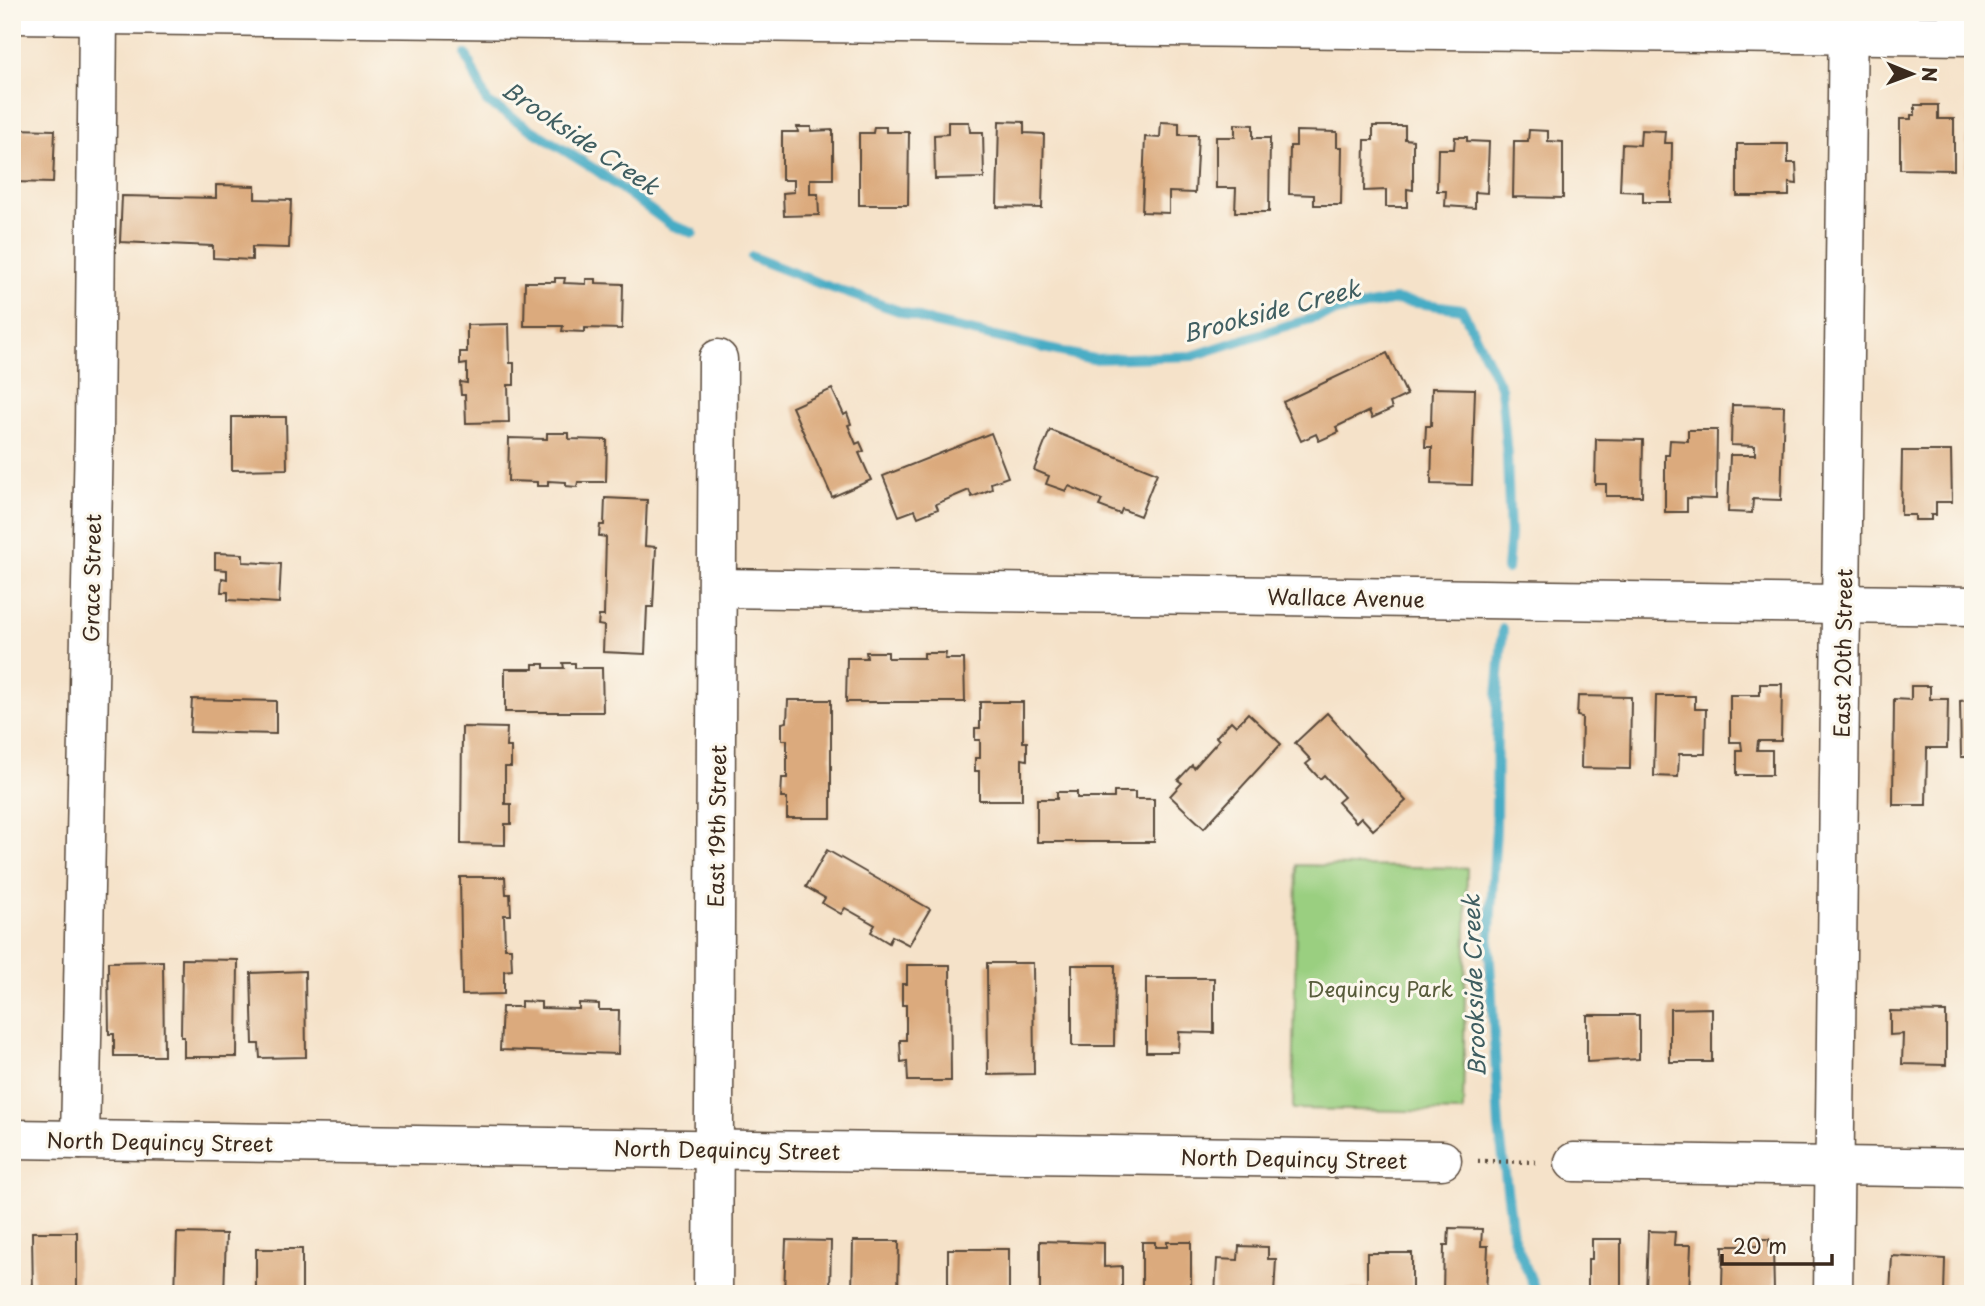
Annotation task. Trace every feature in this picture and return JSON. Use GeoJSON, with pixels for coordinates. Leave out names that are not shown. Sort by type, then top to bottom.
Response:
{"type":"FeatureCollection","features":[{"type":"Feature","properties":{"kind":"street"},"geometry":{"type":"LineString","coordinates":[[12,14],[1848,23],[1973,36]]}},
{"type":"Feature","properties":{"kind":"street","name":"Grace Street"},"geometry":{"type":"LineString","coordinates":[[80,1140],[98,16]]}},
{"type":"Feature","properties":{"kind":"street","name":"East 20th Street"},"geometry":{"type":"LineString","coordinates":[[1833,1294],[1848,23]]}},
{"type":"Feature","properties":{"kind":"street","name":"East 19th Street"},"geometry":{"type":"LineString","coordinates":[[713,1294],[718,359]]}},
{"type":"Feature","properties":{"kind":"street","name":"Wallace Avenue"},"geometry":{"type":"LineString","coordinates":[[718,588],[1973,606]]}},
{"type":"Feature","properties":{"kind":"street","name":"North Dequincy Street"},"geometry":{"type":"LineString","coordinates":[[12,1139],[1461,1161]]}},
{"type":"Feature","properties":{"kind":"street"},"geometry":{"type":"LineString","coordinates":[[1574,1162],[1973,1168]]}},
{"type":"Feature","properties":{"kind":"path"},"geometry":{"type":"LineString","coordinates":[[1461,1161],[1529,1161]]}},
{"type":"Feature","properties":{"kind":"green space","name":"Dequincy Park"},"geometry":{"type":"Polygon","coordinates":[[[1297,865],[1467,868],[1463,1112],[1293,1109],[1297,865]]]}},
{"type":"Feature","properties":{"kind":"building"},"geometry":{"type":"Polygon","coordinates":[[[1915,105],[1938,105],[1938,119],[1954,119],[1954,170],[1900,169],[1900,119],[1911,119],[1911,115],[1915,115],[1915,105]]]}},
{"type":"Feature","properties":{"kind":"building"},"geometry":{"type":"Polygon","coordinates":[[[1968,116],[1973,117],[1973,174],[1965,174],[1968,116]]]}},
{"type":"Feature","properties":{"kind":"building"},"geometry":{"type":"Polygon","coordinates":[[[999,121],[1024,122],[1024,133],[1044,134],[1042,208],[997,207],[999,121]]]}},
{"type":"Feature","properties":{"kind":"building"},"geometry":{"type":"Polygon","coordinates":[[[948,122],[969,122],[970,132],[983,132],[984,178],[935,179],[934,135],[948,134],[948,122]]]}},
{"type":"Feature","properties":{"kind":"building"},"geometry":{"type":"Polygon","coordinates":[[[1161,122],[1179,123],[1179,135],[1198,135],[1195,193],[1169,192],[1169,213],[1142,212],[1145,137],[1160,138],[1161,122]]]}},
{"type":"Feature","properties":{"kind":"building"},"geometry":{"type":"Polygon","coordinates":[[[1235,124],[1253,125],[1253,138],[1270,138],[1269,212],[1235,212],[1236,188],[1216,188],[1216,137],[1235,137],[1235,124]]]}},
{"type":"Feature","properties":{"kind":"building"},"geometry":{"type":"Polygon","coordinates":[[[1373,126],[1405,126],[1405,139],[1413,140],[1413,190],[1407,189],[1407,207],[1386,207],[1386,190],[1364,191],[1365,140],[1373,140],[1373,126]]]}},
{"type":"Feature","properties":{"kind":"building"},"geometry":{"type":"Polygon","coordinates":[[[797,127],[811,127],[811,131],[833,130],[833,179],[810,179],[810,194],[818,194],[819,215],[784,216],[783,193],[794,192],[794,180],[782,180],[782,132],[798,132],[797,127]]]}},
{"type":"Feature","properties":{"kind":"building"},"geometry":{"type":"Polygon","coordinates":[[[874,127],[886,127],[886,132],[909,132],[908,205],[859,205],[859,133],[873,133],[874,127]]]}},
{"type":"Feature","properties":{"kind":"building"},"geometry":{"type":"Polygon","coordinates":[[[12,129],[55,130],[53,183],[12,182],[12,129]]]}},
{"type":"Feature","properties":{"kind":"building"},"geometry":{"type":"Polygon","coordinates":[[[1529,130],[1548,131],[1548,141],[1563,142],[1563,198],[1513,197],[1514,141],[1528,141],[1529,130]]]}},
{"type":"Feature","properties":{"kind":"building"},"geometry":{"type":"Polygon","coordinates":[[[1641,130],[1665,131],[1664,143],[1672,143],[1671,202],[1643,202],[1643,192],[1620,191],[1622,144],[1640,145],[1641,130]]]}},
{"type":"Feature","properties":{"kind":"building"},"geometry":{"type":"Polygon","coordinates":[[[1296,131],[1337,132],[1337,147],[1342,147],[1341,205],[1314,205],[1314,195],[1289,194],[1290,146],[1296,146],[1296,131]]]}},
{"type":"Feature","properties":{"kind":"building"},"geometry":{"type":"Polygon","coordinates":[[[1455,137],[1467,137],[1467,141],[1489,142],[1487,193],[1475,192],[1475,208],[1445,206],[1446,191],[1437,191],[1438,149],[1454,149],[1455,137]]]}},
{"type":"Feature","properties":{"kind":"building"},"geometry":{"type":"Polygon","coordinates":[[[1737,144],[1788,144],[1788,163],[1796,163],[1797,184],[1789,183],[1789,196],[1737,196],[1737,144]]]}},
{"type":"Feature","properties":{"kind":"building"},"geometry":{"type":"Polygon","coordinates":[[[216,185],[255,186],[255,199],[291,200],[289,248],[252,247],[252,260],[213,258],[213,246],[120,242],[122,196],[216,198],[216,185]]]}},
{"type":"Feature","properties":{"kind":"building"},"geometry":{"type":"Polygon","coordinates":[[[555,278],[565,278],[564,283],[586,284],[586,279],[596,279],[596,283],[623,284],[622,329],[585,328],[585,332],[562,331],[563,326],[524,326],[525,282],[555,282],[555,278]]]}},
{"type":"Feature","properties":{"kind":"building"},"geometry":{"type":"Polygon","coordinates":[[[509,324],[510,363],[514,363],[514,385],[508,385],[509,422],[466,423],[465,395],[461,395],[460,382],[467,383],[467,364],[460,365],[460,352],[467,352],[467,325],[509,324]]]}},
{"type":"Feature","properties":{"kind":"building"},"geometry":{"type":"Polygon","coordinates":[[[1387,353],[1407,395],[1390,403],[1392,409],[1372,418],[1369,411],[1336,427],[1339,432],[1319,441],[1316,434],[1301,441],[1283,402],[1387,353]]]}},
{"type":"Feature","properties":{"kind":"building"},"geometry":{"type":"Polygon","coordinates":[[[1432,388],[1475,389],[1472,485],[1431,484],[1432,447],[1425,447],[1426,426],[1431,426],[1432,388]]]}},
{"type":"Feature","properties":{"kind":"building"},"geometry":{"type":"Polygon","coordinates":[[[832,389],[844,415],[847,413],[851,424],[848,425],[856,444],[860,442],[864,451],[859,453],[871,480],[832,497],[792,407],[832,389]]]}},
{"type":"Feature","properties":{"kind":"building"},"geometry":{"type":"Polygon","coordinates":[[[1732,405],[1784,406],[1781,500],[1753,499],[1752,513],[1728,512],[1730,455],[1755,455],[1755,446],[1731,445],[1732,405]]]}},
{"type":"Feature","properties":{"kind":"building"},"geometry":{"type":"Polygon","coordinates":[[[232,417],[286,417],[287,469],[232,470],[232,417]]]}},
{"type":"Feature","properties":{"kind":"building"},"geometry":{"type":"Polygon","coordinates":[[[1050,430],[1157,473],[1140,516],[1122,509],[1120,514],[1099,506],[1102,500],[1069,486],[1066,491],[1046,484],[1049,476],[1034,470],[1050,430]]]}},
{"type":"Feature","properties":{"kind":"building"},"geometry":{"type":"Polygon","coordinates":[[[1688,430],[1717,430],[1716,499],[1687,498],[1687,512],[1665,512],[1665,455],[1669,455],[1670,440],[1688,441],[1688,430]]]}},
{"type":"Feature","properties":{"kind":"building"},"geometry":{"type":"Polygon","coordinates":[[[547,433],[569,433],[569,439],[607,440],[606,482],[578,482],[577,487],[566,486],[566,482],[548,481],[548,486],[537,486],[537,482],[508,481],[509,438],[547,439],[547,433]]]}},
{"type":"Feature","properties":{"kind":"building"},"geometry":{"type":"Polygon","coordinates":[[[991,433],[1008,477],[991,483],[992,489],[972,497],[969,490],[936,504],[938,509],[918,517],[915,510],[899,516],[883,476],[991,433]]]}},
{"type":"Feature","properties":{"kind":"building"},"geometry":{"type":"Polygon","coordinates":[[[1596,439],[1643,440],[1642,496],[1606,496],[1606,484],[1595,484],[1596,439]]]}},
{"type":"Feature","properties":{"kind":"building"},"geometry":{"type":"Polygon","coordinates":[[[1902,451],[1951,451],[1952,502],[1936,502],[1936,515],[1931,515],[1931,520],[1915,520],[1915,515],[1901,515],[1902,451]]]}},
{"type":"Feature","properties":{"kind":"building"},"geometry":{"type":"Polygon","coordinates":[[[1970,453],[1973,453],[1973,502],[1970,502],[1970,453]]]}},
{"type":"Feature","properties":{"kind":"building"},"geometry":{"type":"Polygon","coordinates":[[[605,498],[647,500],[645,546],[656,547],[653,607],[647,607],[645,654],[603,652],[604,626],[598,625],[599,616],[604,616],[606,537],[599,536],[600,525],[604,525],[605,498]]]}},
{"type":"Feature","properties":{"kind":"building"},"geometry":{"type":"Polygon","coordinates":[[[215,553],[243,554],[243,562],[281,564],[279,603],[228,600],[228,592],[221,592],[222,578],[227,579],[227,570],[215,569],[215,553]]]}},
{"type":"Feature","properties":{"kind":"building"},"geometry":{"type":"Polygon","coordinates":[[[866,652],[888,652],[888,658],[924,658],[924,653],[946,653],[945,659],[964,659],[965,702],[846,702],[847,658],[867,658],[866,652]]]}},
{"type":"Feature","properties":{"kind":"building"},"geometry":{"type":"Polygon","coordinates":[[[563,663],[575,663],[575,668],[602,668],[603,712],[505,712],[505,669],[533,669],[533,664],[544,664],[544,668],[564,668],[563,663]]]}},
{"type":"Feature","properties":{"kind":"building"},"geometry":{"type":"Polygon","coordinates":[[[1760,684],[1782,684],[1781,741],[1758,741],[1757,750],[1772,750],[1772,775],[1737,775],[1737,750],[1742,750],[1741,742],[1730,742],[1730,695],[1760,695],[1760,684]]]}},
{"type":"Feature","properties":{"kind":"building"},"geometry":{"type":"Polygon","coordinates":[[[1911,686],[1930,686],[1930,699],[1948,699],[1947,748],[1927,748],[1926,805],[1893,805],[1894,699],[1911,700],[1911,686]]]}},
{"type":"Feature","properties":{"kind":"building"},"geometry":{"type":"Polygon","coordinates":[[[1970,686],[1973,686],[1973,757],[1961,757],[1960,701],[1970,700],[1970,686]]]}},
{"type":"Feature","properties":{"kind":"building"},"geometry":{"type":"Polygon","coordinates":[[[1578,696],[1631,697],[1630,769],[1581,768],[1582,717],[1577,716],[1578,696]]]}},
{"type":"Feature","properties":{"kind":"building"},"geometry":{"type":"Polygon","coordinates":[[[1656,696],[1695,696],[1695,709],[1706,709],[1705,754],[1679,754],[1678,777],[1654,776],[1656,696]]]}},
{"type":"Feature","properties":{"kind":"building"},"geometry":{"type":"Polygon","coordinates":[[[192,699],[276,701],[276,734],[190,732],[192,699]]]}},
{"type":"Feature","properties":{"kind":"building"},"geometry":{"type":"Polygon","coordinates":[[[788,700],[831,700],[831,818],[787,818],[787,798],[781,798],[782,778],[787,778],[787,740],[782,740],[782,723],[787,722],[788,700]]]}},
{"type":"Feature","properties":{"kind":"building"},"geometry":{"type":"Polygon","coordinates":[[[980,702],[1023,702],[1023,742],[1027,742],[1027,760],[1022,759],[1022,800],[979,800],[979,771],[975,771],[975,758],[980,758],[980,740],[975,740],[975,728],[980,728],[980,702]]]}},
{"type":"Feature","properties":{"kind":"building"},"geometry":{"type":"Polygon","coordinates":[[[1248,713],[1281,744],[1204,828],[1170,796],[1182,783],[1178,780],[1192,765],[1194,768],[1219,740],[1216,737],[1231,721],[1236,726],[1248,713]]]}},
{"type":"Feature","properties":{"kind":"building"},"geometry":{"type":"Polygon","coordinates":[[[1327,713],[1406,801],[1373,830],[1361,817],[1356,822],[1338,802],[1344,797],[1324,775],[1320,779],[1306,764],[1311,760],[1295,743],[1327,713]]]}},
{"type":"Feature","properties":{"kind":"building"},"geometry":{"type":"Polygon","coordinates":[[[462,727],[507,728],[506,747],[511,747],[511,767],[505,767],[505,804],[511,804],[511,824],[505,824],[505,845],[461,844],[462,727]]]}},
{"type":"Feature","properties":{"kind":"building"},"geometry":{"type":"Polygon","coordinates":[[[1057,792],[1077,792],[1077,798],[1114,798],[1114,792],[1135,792],[1135,799],[1154,799],[1154,842],[1037,842],[1037,799],[1057,799],[1057,792]]]}},
{"type":"Feature","properties":{"kind":"building"},"geometry":{"type":"Polygon","coordinates":[[[827,850],[930,909],[909,945],[892,936],[889,943],[871,932],[875,925],[845,908],[841,914],[822,903],[825,898],[806,887],[827,850]]]}},
{"type":"Feature","properties":{"kind":"building"},"geometry":{"type":"Polygon","coordinates":[[[460,877],[505,877],[506,894],[510,894],[511,915],[504,915],[505,948],[511,948],[512,970],[504,971],[504,994],[462,995],[460,877]]]}},
{"type":"Feature","properties":{"kind":"building"},"geometry":{"type":"Polygon","coordinates":[[[182,959],[238,960],[237,1057],[184,1057],[184,1037],[181,1037],[182,959]]]}},
{"type":"Feature","properties":{"kind":"building"},"geometry":{"type":"Polygon","coordinates":[[[163,961],[164,1056],[114,1056],[114,1034],[109,1034],[108,962],[163,961]]]}},
{"type":"Feature","properties":{"kind":"building"},"geometry":{"type":"Polygon","coordinates":[[[987,963],[1033,963],[1034,1074],[988,1075],[987,963]]]}},
{"type":"Feature","properties":{"kind":"building"},"geometry":{"type":"Polygon","coordinates":[[[907,965],[950,965],[951,1081],[908,1081],[907,1061],[901,1062],[900,1040],[906,1040],[906,1005],[902,1005],[902,984],[907,984],[907,965]]]}},
{"type":"Feature","properties":{"kind":"building"},"geometry":{"type":"Polygon","coordinates":[[[1072,965],[1115,965],[1114,1046],[1072,1046],[1072,965]]]}},
{"type":"Feature","properties":{"kind":"building"},"geometry":{"type":"Polygon","coordinates":[[[305,971],[306,1057],[260,1058],[259,1044],[253,1044],[251,973],[305,971]]]}},
{"type":"Feature","properties":{"kind":"building"},"geometry":{"type":"Polygon","coordinates":[[[1146,978],[1214,978],[1214,1033],[1179,1032],[1178,1052],[1146,1052],[1146,978]]]}},
{"type":"Feature","properties":{"kind":"building"},"geometry":{"type":"Polygon","coordinates":[[[521,1001],[541,1002],[541,1008],[579,1009],[579,1003],[599,1004],[599,1010],[619,1010],[618,1054],[500,1050],[502,1007],[521,1007],[521,1001]]]}},
{"type":"Feature","properties":{"kind":"building"},"geometry":{"type":"Polygon","coordinates":[[[1712,1008],[1712,1062],[1670,1062],[1670,1009],[1712,1008]]]}},
{"type":"Feature","properties":{"kind":"building"},"geometry":{"type":"Polygon","coordinates":[[[1890,1011],[1946,1012],[1946,1065],[1902,1064],[1903,1034],[1890,1035],[1890,1011]]]}},
{"type":"Feature","properties":{"kind":"building"},"geometry":{"type":"Polygon","coordinates":[[[1587,1015],[1639,1015],[1639,1059],[1587,1062],[1587,1015]]]}},
{"type":"Feature","properties":{"kind":"building"},"geometry":{"type":"Polygon","coordinates":[[[1449,1228],[1482,1229],[1481,1246],[1488,1246],[1486,1294],[1443,1294],[1444,1245],[1448,1245],[1449,1228]]]}},
{"type":"Feature","properties":{"kind":"building"},"geometry":{"type":"Polygon","coordinates":[[[1648,1231],[1675,1232],[1674,1245],[1691,1245],[1689,1294],[1646,1294],[1648,1231]]]}},
{"type":"Feature","properties":{"kind":"building"},"geometry":{"type":"Polygon","coordinates":[[[32,1232],[77,1232],[77,1294],[33,1294],[32,1232]]]}},
{"type":"Feature","properties":{"kind":"building"},"geometry":{"type":"Polygon","coordinates":[[[177,1233],[226,1234],[224,1294],[175,1294],[177,1233]]]}},
{"type":"Feature","properties":{"kind":"building"},"geometry":{"type":"Polygon","coordinates":[[[1592,1239],[1621,1239],[1621,1294],[1588,1294],[1588,1259],[1592,1259],[1592,1239]]]}},
{"type":"Feature","properties":{"kind":"building"},"geometry":{"type":"Polygon","coordinates":[[[1759,1239],[1769,1239],[1769,1247],[1773,1247],[1774,1291],[1735,1294],[1735,1289],[1722,1289],[1723,1246],[1759,1246],[1759,1239]]]}},
{"type":"Feature","properties":{"kind":"building"},"geometry":{"type":"Polygon","coordinates":[[[786,1240],[831,1241],[830,1294],[784,1294],[786,1240]]]}},
{"type":"Feature","properties":{"kind":"building"},"geometry":{"type":"Polygon","coordinates":[[[853,1241],[899,1241],[898,1294],[852,1294],[853,1241]]]}},
{"type":"Feature","properties":{"kind":"building"},"geometry":{"type":"Polygon","coordinates":[[[1040,1241],[1104,1243],[1104,1267],[1122,1266],[1122,1294],[1040,1292],[1040,1241]]]}},
{"type":"Feature","properties":{"kind":"building"},"geometry":{"type":"Polygon","coordinates":[[[1142,1242],[1155,1242],[1155,1247],[1167,1247],[1167,1242],[1191,1242],[1191,1294],[1142,1294],[1142,1242]]]}},
{"type":"Feature","properties":{"kind":"building"},"geometry":{"type":"Polygon","coordinates":[[[1969,1245],[1973,1245],[1973,1294],[1967,1294],[1969,1245]]]}},
{"type":"Feature","properties":{"kind":"building"},"geometry":{"type":"Polygon","coordinates":[[[1239,1246],[1268,1247],[1268,1259],[1276,1259],[1274,1294],[1215,1294],[1217,1259],[1238,1260],[1239,1246]]]}},
{"type":"Feature","properties":{"kind":"building"},"geometry":{"type":"Polygon","coordinates":[[[256,1249],[302,1249],[302,1294],[256,1294],[256,1249]]]}},
{"type":"Feature","properties":{"kind":"building"},"geometry":{"type":"Polygon","coordinates":[[[948,1249],[1009,1249],[1009,1294],[948,1294],[948,1249]]]}},
{"type":"Feature","properties":{"kind":"building"},"geometry":{"type":"Polygon","coordinates":[[[1367,1253],[1412,1253],[1412,1294],[1347,1294],[1347,1289],[1367,1290],[1367,1253]]]}},
{"type":"Feature","properties":{"kind":"building"},"geometry":{"type":"Polygon","coordinates":[[[1892,1256],[1945,1259],[1944,1294],[1890,1294],[1892,1256]]]}},
{"type":"Feature","properties":{"kind":"waterway","name":"Brookside Creek"},"geometry":{"type":"LineString","coordinates":[[466,55],[487,102],[596,170],[671,225],[693,233]]}},
{"type":"Feature","properties":{"kind":"waterway","name":"Brookside Creek"},"geometry":{"type":"LineString","coordinates":[[752,257],[934,323],[1093,359],[1192,356],[1289,325],[1395,300],[1462,309],[1501,388],[1510,534],[1507,569]]}},
{"type":"Feature","properties":{"kind":"waterway","name":"Brookside Creek"},"geometry":{"type":"LineString","coordinates":[[1503,629],[1497,697],[1496,829],[1489,945],[1499,1127],[1513,1236],[1537,1294]]}}]}
